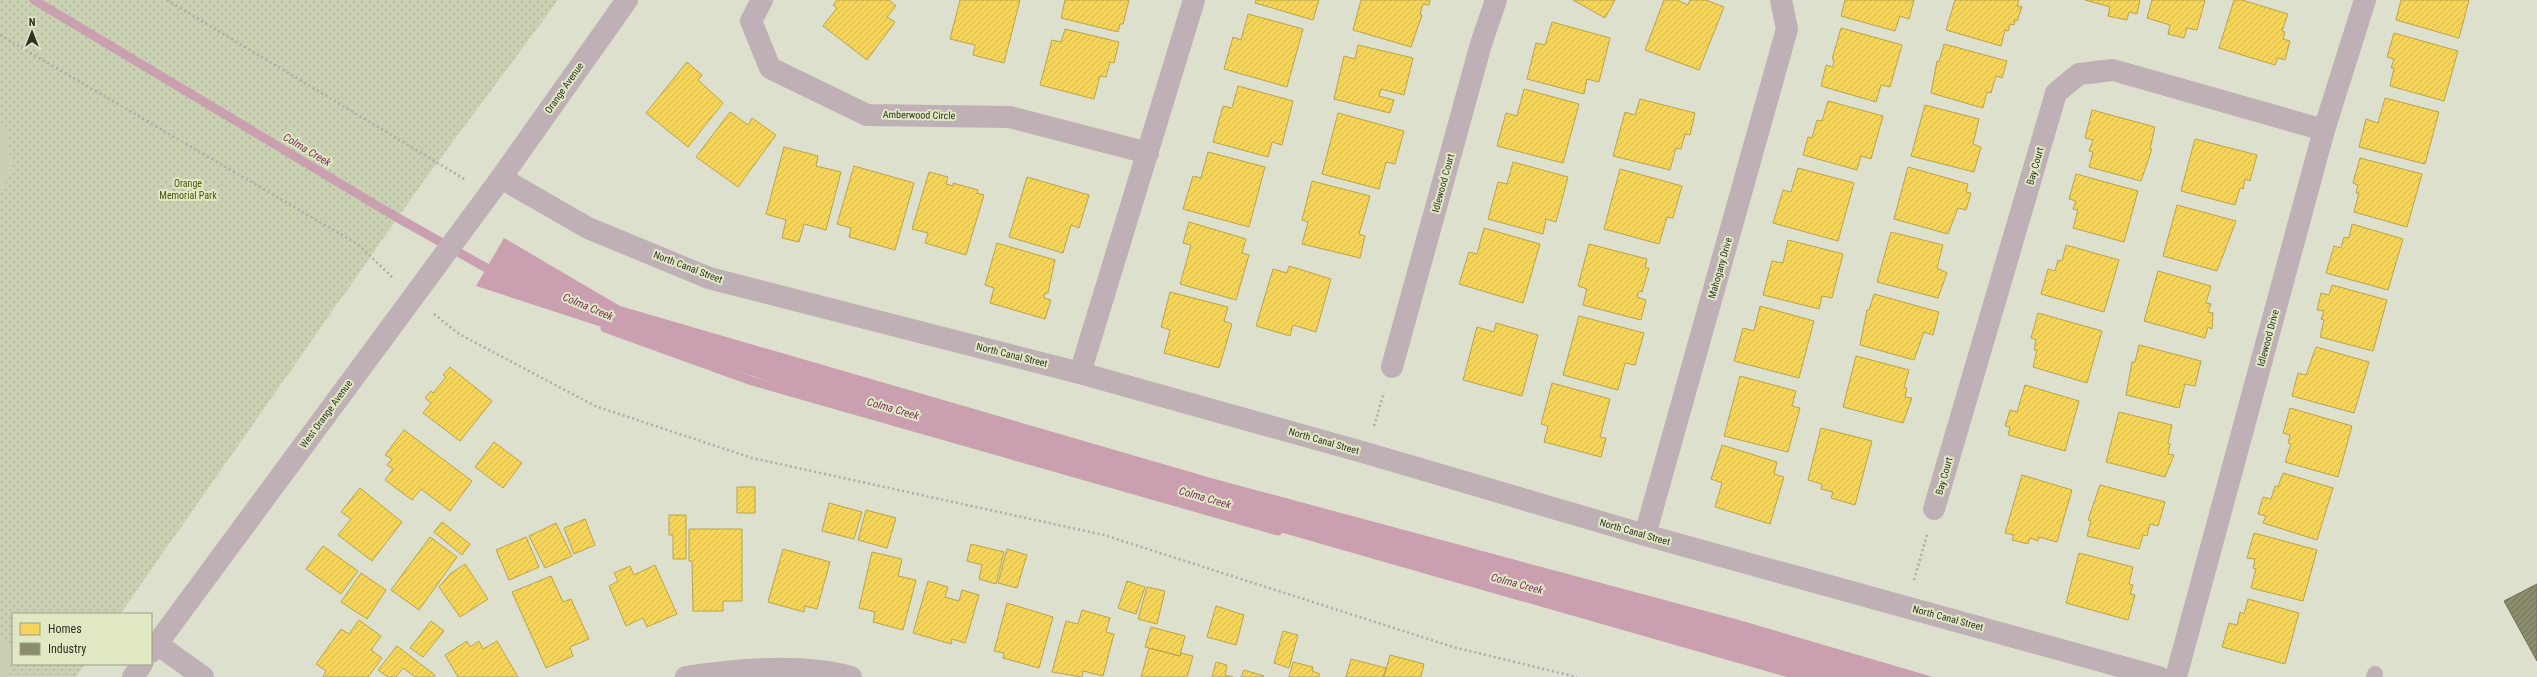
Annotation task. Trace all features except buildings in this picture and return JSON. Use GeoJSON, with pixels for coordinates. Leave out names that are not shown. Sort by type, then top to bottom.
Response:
{"type":"FeatureCollection","features":[{"type":"Feature","properties":{"kind":"street","name":"Orange Avenue"},"geometry":{"type":"LineString","coordinates":[[495,186],[628,0]]}},
{"type":"Feature","properties":{"kind":"street","name":"Amberwood Circle"},"geometry":{"type":"LineString","coordinates":[[762,0],[751,21],[770,68],[867,114],[1010,117],[1148,153]]}},
{"type":"Feature","properties":{"kind":"street"},"geometry":{"type":"LineString","coordinates":[[1080,373],[1194,0]]}},
{"type":"Feature","properties":{"kind":"street","name":"Idlewood Court"},"geometry":{"type":"LineString","coordinates":[[1392,367],[1481,44],[1496,0]]}},
{"type":"Feature","properties":{"kind":"street","name":"Mahogany Drive"},"geometry":{"type":"LineString","coordinates":[[1645,535],[1787,29],[1781,0]]}},
{"type":"Feature","properties":{"kind":"street","name":"Idlewood Drive"},"geometry":{"type":"LineString","coordinates":[[2176,677],[2324,130],[2365,0]]}},
{"type":"Feature","properties":{"kind":"street","name":"Bay Court"},"geometry":{"type":"LineString","coordinates":[[1934,509],[2056,94],[2078,74],[2113,70],[2324,130]]}},
{"type":"Feature","properties":{"kind":"street","name":"West Orange Avenue"},"geometry":{"type":"LineString","coordinates":[[154,648],[433,267],[495,186]]}},
{"type":"Feature","properties":{"kind":"street","name":"North Canal Street"},"geometry":{"type":"LineString","coordinates":[[495,186],[588,228],[709,278],[1080,373],[1366,453],[1645,535],[2159,677]]}},
{"type":"Feature","properties":{"kind":"street"},"geometry":{"type":"LineString","coordinates":[[154,648],[203,677]]}},
{"type":"Feature","properties":{"kind":"street"},"geometry":{"type":"LineString","coordinates":[[133,677],[141,665]]}},
{"type":"Feature","properties":{"kind":"street"},"geometry":{"type":"LineString","coordinates":[[686,677],[740,669],[838,675]]}},
{"type":"Feature","properties":{"kind":"path"},"geometry":{"type":"LineString","coordinates":[[168,0],[495,186]]}},
{"type":"Feature","properties":{"kind":"path"},"geometry":{"type":"LineString","coordinates":[[0,35],[359,245],[412,296],[459,334],[595,406],[737,453],[1104,535],[1454,647],[1577,677]]}},
{"type":"Feature","properties":{"kind":"path"},"geometry":{"type":"LineString","coordinates":[[1366,453],[1392,367]]}},
{"type":"Feature","properties":{"kind":"path"},"geometry":{"type":"LineString","coordinates":[[1907,607],[1934,509]]}},
{"type":"Feature","properties":{"kind":"green space","name":"Orange Memorial Park"},"geometry":{"type":"Polygon","coordinates":[[[0,0],[558,0],[420,186],[121,613],[12,613],[12,665],[84,665],[76,677],[0,677],[0,0]]]}},
{"type":"Feature","properties":{"kind":"green space"},"geometry":{"type":"Polygon","coordinates":[[[0,122],[6,126],[12,167],[0,196],[0,122]]]}},
{"type":"Feature","properties":{"kind":"green space"},"geometry":{"type":"Polygon","coordinates":[[[0,637],[12,649],[12,662],[2,677],[0,677],[0,637]]]}},
{"type":"Feature","properties":{"kind":"water"},"geometry":{"type":"Polygon","coordinates":[[[504,238],[620,306],[1211,478],[1739,620],[1933,677],[1787,677],[891,421],[476,286],[504,238]]]}},
{"type":"Feature","properties":{"kind":"waterway","name":"Colma Creek"},"geometry":{"type":"LineString","coordinates":[[34,0],[391,214],[497,274]]}},
{"type":"Feature","properties":{"kind":"waterway","name":"Colma Creek"},"geometry":{"type":"LineString","coordinates":[[605,328],[752,381],[1278,531]]}}]}
